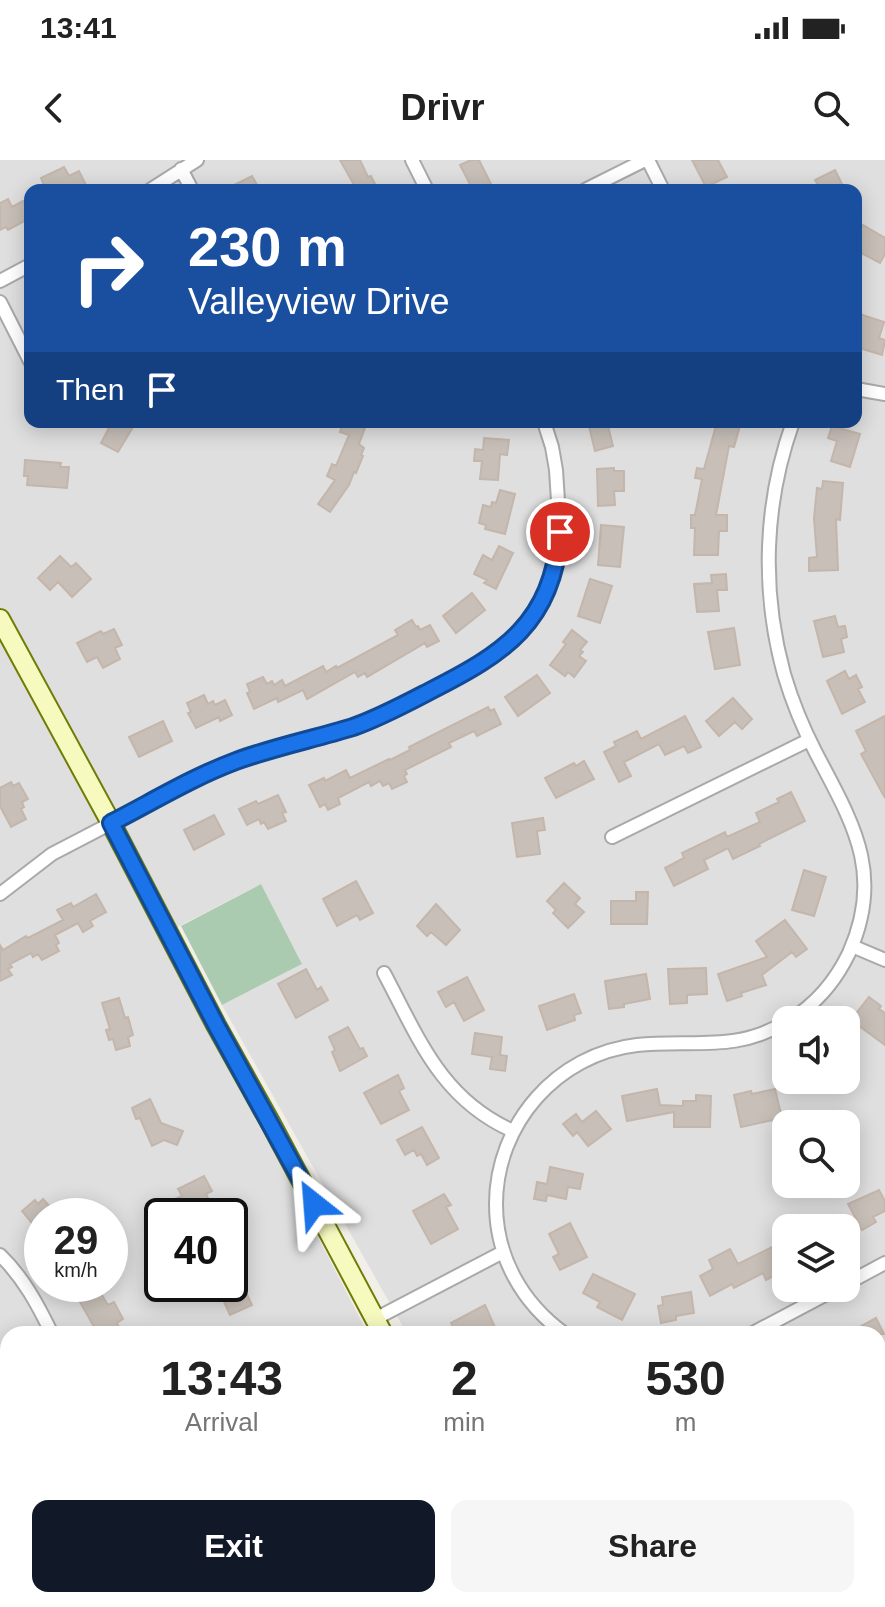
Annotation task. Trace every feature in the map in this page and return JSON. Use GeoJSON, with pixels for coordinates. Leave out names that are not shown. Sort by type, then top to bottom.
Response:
{"type":"FeatureCollection","features":[{"type":"Feature","properties":{"kind":"street"},"geometry":{"type":"LineString","coordinates":[[159,184],[197,160]]}},
{"type":"Feature","properties":{"kind":"street"},"geometry":{"type":"LineString","coordinates":[[412,160],[424,184]]}},
{"type":"Feature","properties":{"kind":"street"},"geometry":{"type":"LineString","coordinates":[[597,184],[647,160],[660,184]]}},
{"type":"Feature","properties":{"kind":"street"},"geometry":{"type":"LineString","coordinates":[[181,169],[189,184]]}},
{"type":"Feature","properties":{"kind":"street"},"geometry":{"type":"LineString","coordinates":[[0,281],[24,268]]}},
{"type":"Feature","properties":{"kind":"street"},"geometry":{"type":"LineString","coordinates":[[0,302],[24,349]]}},
{"type":"Feature","properties":{"kind":"street"},"geometry":{"type":"LineString","coordinates":[[862,390],[885,394]]}},
{"type":"Feature","properties":{"kind":"street"},"geometry":{"type":"LineString","coordinates":[[0,892],[52,854],[223,766],[355,726],[397,708],[487,660],[509,643],[526,624],[545,593],[558,549],[560,532],[556,470],[546,428]]}},
{"type":"Feature","properties":{"kind":"street"},"geometry":{"type":"LineString","coordinates":[[791,428],[775,487],[770,534],[769,580],[775,634],[785,677],[809,740],[847,809],[864,862],[865,898],[859,930],[835,978],[809,1006]]}},
{"type":"Feature","properties":{"kind":"street"},"geometry":{"type":"LineString","coordinates":[[0,619],[379,1326],[503,1252]]}},
{"type":"Feature","properties":{"kind":"street"},"geometry":{"type":"LineString","coordinates":[[612,837],[809,740]]}},
{"type":"Feature","properties":{"kind":"street"},"geometry":{"type":"LineString","coordinates":[[852,946],[885,960]]}},
{"type":"Feature","properties":{"kind":"street"},"geometry":{"type":"LineString","coordinates":[[384,973],[429,1057],[445,1080],[477,1112],[513,1131]]}},
{"type":"Feature","properties":{"kind":"street"},"geometry":{"type":"LineString","coordinates":[[554,1326],[524,1294],[514,1277],[503,1252],[496,1213],[497,1182],[507,1145],[532,1102],[571,1068],[604,1052],[639,1044],[729,1043],[772,1029]]}},
{"type":"Feature","properties":{"kind":"street"},"geometry":{"type":"LineString","coordinates":[[0,1255],[29,1291],[48,1326]]}},
{"type":"Feature","properties":{"kind":"street"},"geometry":{"type":"LineString","coordinates":[[860,1276],[885,1263]]}},
{"type":"Feature","properties":{"kind":"street"},"geometry":{"type":"LineString","coordinates":[[766,1326],[812,1302]]}},
{"type":"Feature","properties":{"kind":"shaded area"},"geometry":{"type":"Polygon","coordinates":[[[0,160],[885,160],[885,1326],[403,1326],[222,1005],[302,964],[261,884],[162,935],[364,1326],[0,1326],[0,160]]]}},
{"type":"Feature","properties":{"kind":"green space"},"geometry":{"type":"Polygon","coordinates":[[[261,884],[302,964],[222,1005],[181,926],[261,884]]]}},
{"type":"Feature","properties":{"kind":"building"},"geometry":{"type":"Polygon","coordinates":[[[340,160],[360,160],[375,184],[354,184],[340,160]]]}},
{"type":"Feature","properties":{"kind":"building"},"geometry":{"type":"Polygon","coordinates":[[[479,160],[491,184],[470,184],[460,165],[479,160]]]}},
{"type":"Feature","properties":{"kind":"building"},"geometry":{"type":"Polygon","coordinates":[[[692,160],[718,160],[727,177],[704,184],[692,160]]]}},
{"type":"Feature","properties":{"kind":"building"},"geometry":{"type":"Polygon","coordinates":[[[64,167],[69,176],[79,171],[86,184],[44,184],[41,178],[64,167]]]}},
{"type":"Feature","properties":{"kind":"building"},"geometry":{"type":"Polygon","coordinates":[[[835,170],[842,184],[817,184],[815,180],[835,170]]]}},
{"type":"Feature","properties":{"kind":"building"},"geometry":{"type":"Polygon","coordinates":[[[252,176],[257,184],[236,184],[252,176]]]}},
{"type":"Feature","properties":{"kind":"building"},"geometry":{"type":"Polygon","coordinates":[[[8,199],[12,207],[23,201],[24,221],[8,230],[6,227],[0,230],[0,203],[8,199]]]}},
{"type":"Feature","properties":{"kind":"building"},"geometry":{"type":"Polygon","coordinates":[[[862,227],[885,238],[885,254],[880,263],[862,254],[862,227]]]}},
{"type":"Feature","properties":{"kind":"building"},"geometry":{"type":"Polygon","coordinates":[[[862,315],[884,322],[879,338],[885,340],[882,355],[862,349],[862,315]]]}},
{"type":"Feature","properties":{"kind":"building"},"geometry":{"type":"Polygon","coordinates":[[[109,428],[132,428],[118,452],[101,443],[109,428]]]}},
{"type":"Feature","properties":{"kind":"building"},"geometry":{"type":"Polygon","coordinates":[[[341,428],[365,428],[359,444],[364,448],[363,456],[349,485],[330,512],[318,504],[335,480],[327,476],[332,464],[336,466],[349,435],[340,432],[341,428]]]}},
{"type":"Feature","properties":{"kind":"building"},"geometry":{"type":"Polygon","coordinates":[[[589,428],[608,428],[613,446],[595,451],[589,428]]]}},
{"type":"Feature","properties":{"kind":"building"},"geometry":{"type":"Polygon","coordinates":[[[715,428],[739,428],[734,447],[729,446],[716,515],[727,515],[727,531],[719,531],[718,555],[694,555],[695,528],[691,528],[691,515],[695,515],[702,479],[695,478],[697,468],[704,469],[715,428]]]}},
{"type":"Feature","properties":{"kind":"building"},"geometry":{"type":"Polygon","coordinates":[[[831,428],[860,434],[850,467],[831,461],[837,441],[828,438],[831,428]]]}},
{"type":"Feature","properties":{"kind":"building"},"geometry":{"type":"Polygon","coordinates":[[[484,438],[509,440],[507,455],[500,454],[498,480],[480,479],[482,461],[474,461],[475,449],[483,450],[484,438]]]}},
{"type":"Feature","properties":{"kind":"building"},"geometry":{"type":"Polygon","coordinates":[[[25,460],[61,463],[60,467],[69,467],[67,488],[27,485],[25,460]]]}},
{"type":"Feature","properties":{"kind":"building"},"geometry":{"type":"Polygon","coordinates":[[[614,468],[614,471],[624,471],[624,491],[614,491],[615,505],[598,506],[597,469],[614,468]]]}},
{"type":"Feature","properties":{"kind":"building"},"geometry":{"type":"Polygon","coordinates":[[[823,481],[843,483],[840,520],[836,519],[838,570],[809,571],[809,558],[817,557],[814,518],[817,488],[822,489],[823,481]]]}},
{"type":"Feature","properties":{"kind":"building"},"geometry":{"type":"Polygon","coordinates":[[[500,490],[515,494],[505,534],[485,529],[486,525],[479,523],[483,505],[491,507],[492,502],[496,503],[500,490]]]}},
{"type":"Feature","properties":{"kind":"building"},"geometry":{"type":"Polygon","coordinates":[[[601,525],[624,527],[620,567],[598,565],[601,525]]]}},
{"type":"Feature","properties":{"kind":"building"},"geometry":{"type":"Polygon","coordinates":[[[499,546],[513,553],[496,589],[474,574],[483,555],[492,560],[499,546]]]}},
{"type":"Feature","properties":{"kind":"building"},"geometry":{"type":"Polygon","coordinates":[[[60,556],[71,567],[76,563],[91,579],[72,597],[58,582],[50,590],[38,578],[60,556]]]}},
{"type":"Feature","properties":{"kind":"building"},"geometry":{"type":"Polygon","coordinates":[[[726,574],[727,590],[717,590],[719,611],[697,612],[694,584],[712,583],[711,575],[726,574]]]}},
{"type":"Feature","properties":{"kind":"building"},"geometry":{"type":"Polygon","coordinates":[[[590,579],[612,586],[600,623],[578,616],[590,579]]]}},
{"type":"Feature","properties":{"kind":"building"},"geometry":{"type":"Polygon","coordinates":[[[472,593],[485,610],[456,633],[443,616],[472,593]]]}},
{"type":"Feature","properties":{"kind":"building"},"geometry":{"type":"Polygon","coordinates":[[[835,616],[838,627],[845,626],[847,637],[841,639],[844,652],[823,657],[814,621],[835,616]]]}},
{"type":"Feature","properties":{"kind":"building"},"geometry":{"type":"Polygon","coordinates":[[[412,620],[420,630],[430,625],[439,641],[427,647],[425,643],[367,677],[365,673],[358,677],[355,672],[307,699],[303,690],[254,709],[247,693],[250,692],[247,684],[263,677],[267,684],[272,681],[274,685],[282,680],[285,686],[323,666],[326,672],[337,668],[398,635],[395,630],[412,620]]]}},
{"type":"Feature","properties":{"kind":"building"},"geometry":{"type":"Polygon","coordinates":[[[734,628],[740,665],[715,669],[708,632],[734,628]]]}},
{"type":"Feature","properties":{"kind":"building"},"geometry":{"type":"Polygon","coordinates":[[[114,629],[122,645],[115,648],[120,659],[103,668],[97,657],[87,662],[77,643],[101,631],[103,634],[114,629]]]}},
{"type":"Feature","properties":{"kind":"building"},"geometry":{"type":"Polygon","coordinates":[[[572,630],[587,642],[579,656],[586,661],[574,677],[568,672],[565,676],[550,665],[572,630]]]}},
{"type":"Feature","properties":{"kind":"building"},"geometry":{"type":"Polygon","coordinates":[[[845,671],[849,679],[856,675],[862,687],[858,689],[865,702],[842,714],[827,681],[845,671]]]}},
{"type":"Feature","properties":{"kind":"building"},"geometry":{"type":"Polygon","coordinates":[[[537,675],[550,693],[518,716],[505,697],[537,675]]]}},
{"type":"Feature","properties":{"kind":"building"},"geometry":{"type":"Polygon","coordinates":[[[204,695],[208,704],[213,701],[215,705],[225,700],[232,715],[220,721],[219,717],[196,728],[188,713],[191,712],[187,703],[204,695]]]}},
{"type":"Feature","properties":{"kind":"building"},"geometry":{"type":"Polygon","coordinates":[[[733,698],[752,719],[742,729],[735,722],[719,736],[706,721],[733,698]]]}},
{"type":"Feature","properties":{"kind":"building"},"geometry":{"type":"Polygon","coordinates":[[[488,707],[490,711],[494,709],[501,724],[477,736],[474,731],[449,743],[451,747],[405,770],[407,782],[392,789],[389,783],[383,786],[380,781],[371,786],[369,782],[338,798],[340,804],[328,810],[325,804],[320,807],[309,785],[346,770],[350,778],[410,750],[409,747],[488,707]]]}},
{"type":"Feature","properties":{"kind":"building"},"geometry":{"type":"Polygon","coordinates":[[[685,716],[701,747],[688,753],[684,746],[665,755],[659,744],[624,762],[631,776],[619,782],[604,752],[616,746],[614,742],[637,731],[641,739],[685,716]]]}},
{"type":"Feature","properties":{"kind":"building"},"geometry":{"type":"Polygon","coordinates":[[[885,716],[885,798],[861,754],[866,751],[856,731],[885,716]]]}},
{"type":"Feature","properties":{"kind":"building"},"geometry":{"type":"Polygon","coordinates":[[[163,721],[172,741],[139,757],[129,737],[163,721]]]}},
{"type":"Feature","properties":{"kind":"building"},"geometry":{"type":"Polygon","coordinates":[[[584,761],[594,779],[556,798],[545,778],[584,761]]]}},
{"type":"Feature","properties":{"kind":"building"},"geometry":{"type":"Polygon","coordinates":[[[11,782],[13,786],[19,783],[28,799],[22,802],[24,807],[21,809],[26,819],[11,827],[0,806],[0,788],[11,782]]]}},
{"type":"Feature","properties":{"kind":"building"},"geometry":{"type":"Polygon","coordinates":[[[791,792],[805,821],[733,859],[728,848],[704,860],[708,869],[674,886],[665,868],[684,858],[682,853],[725,832],[727,837],[760,822],[756,813],[779,802],[777,799],[791,792]]]}},
{"type":"Feature","properties":{"kind":"building"},"geometry":{"type":"Polygon","coordinates":[[[278,795],[286,812],[282,813],[286,821],[268,829],[259,819],[247,825],[239,809],[278,795]]]}},
{"type":"Feature","properties":{"kind":"building"},"geometry":{"type":"Polygon","coordinates":[[[214,815],[224,834],[194,850],[184,830],[214,815]]]}},
{"type":"Feature","properties":{"kind":"building"},"geometry":{"type":"Polygon","coordinates":[[[543,818],[545,830],[537,831],[540,854],[517,857],[512,823],[543,818]]]}},
{"type":"Feature","properties":{"kind":"building"},"geometry":{"type":"Polygon","coordinates":[[[804,870],[826,877],[814,916],[792,910],[804,870]]]}},
{"type":"Feature","properties":{"kind":"building"},"geometry":{"type":"Polygon","coordinates":[[[356,881],[373,913],[360,920],[357,915],[337,926],[323,899],[356,881]]]}},
{"type":"Feature","properties":{"kind":"building"},"geometry":{"type":"Polygon","coordinates":[[[564,883],[580,898],[575,904],[584,912],[568,928],[553,913],[556,910],[547,901],[564,883]]]}},
{"type":"Feature","properties":{"kind":"building"},"geometry":{"type":"Polygon","coordinates":[[[636,892],[648,892],[647,924],[611,924],[611,901],[636,901],[636,892]]]}},
{"type":"Feature","properties":{"kind":"building"},"geometry":{"type":"Polygon","coordinates":[[[96,894],[106,912],[90,921],[93,926],[83,932],[78,923],[55,935],[59,951],[42,960],[38,954],[33,957],[31,953],[10,964],[12,967],[8,969],[12,975],[0,981],[0,945],[3,950],[63,920],[57,910],[71,903],[73,907],[96,894]]]}},
{"type":"Feature","properties":{"kind":"building"},"geometry":{"type":"Polygon","coordinates":[[[436,904],[460,930],[446,945],[431,932],[427,936],[417,926],[436,904]]]}},
{"type":"Feature","properties":{"kind":"building"},"geometry":{"type":"Polygon","coordinates":[[[785,920],[807,949],[796,957],[792,952],[762,975],[766,985],[727,1001],[718,974],[767,957],[756,941],[785,920]]]}},
{"type":"Feature","properties":{"kind":"building"},"geometry":{"type":"Polygon","coordinates":[[[706,968],[707,994],[687,995],[687,1003],[670,1004],[668,969],[706,968]]]}},
{"type":"Feature","properties":{"kind":"building"},"geometry":{"type":"Polygon","coordinates":[[[306,969],[317,990],[321,987],[328,1000],[296,1018],[278,984],[306,969]]]}},
{"type":"Feature","properties":{"kind":"building"},"geometry":{"type":"Polygon","coordinates":[[[646,974],[650,999],[609,1009],[605,981],[646,974]]]}},
{"type":"Feature","properties":{"kind":"building"},"geometry":{"type":"Polygon","coordinates":[[[467,977],[484,1010],[464,1021],[454,1002],[446,1007],[438,992],[467,977]]]}},
{"type":"Feature","properties":{"kind":"building"},"geometry":{"type":"Polygon","coordinates":[[[574,994],[581,1013],[574,1015],[575,1020],[547,1030],[539,1006],[574,994]]]}},
{"type":"Feature","properties":{"kind":"building"},"geometry":{"type":"Polygon","coordinates":[[[869,997],[881,1006],[879,1009],[885,1013],[885,1045],[860,1027],[860,1008],[869,997]]]}},
{"type":"Feature","properties":{"kind":"building"},"geometry":{"type":"Polygon","coordinates":[[[119,998],[133,1035],[128,1037],[130,1046],[116,1050],[106,1030],[110,1029],[102,1003],[119,998]]]}},
{"type":"Feature","properties":{"kind":"building"},"geometry":{"type":"Polygon","coordinates":[[[348,1027],[367,1056],[340,1071],[329,1037],[348,1027]]]}},
{"type":"Feature","properties":{"kind":"building"},"geometry":{"type":"Polygon","coordinates":[[[475,1033],[502,1037],[500,1055],[507,1056],[505,1071],[490,1069],[492,1057],[472,1054],[475,1033]]]}},
{"type":"Feature","properties":{"kind":"building"},"geometry":{"type":"Polygon","coordinates":[[[398,1075],[404,1088],[399,1091],[409,1110],[381,1124],[364,1093],[398,1075]]]}},
{"type":"Feature","properties":{"kind":"building"},"geometry":{"type":"Polygon","coordinates":[[[657,1089],[660,1105],[683,1106],[683,1101],[696,1101],[696,1095],[711,1096],[710,1127],[674,1127],[674,1112],[627,1121],[622,1096],[657,1089]]]}},
{"type":"Feature","properties":{"kind":"building"},"geometry":{"type":"Polygon","coordinates":[[[772,1090],[780,1110],[772,1110],[772,1120],[741,1127],[734,1095],[751,1091],[752,1094],[772,1090]]]}},
{"type":"Feature","properties":{"kind":"building"},"geometry":{"type":"Polygon","coordinates":[[[150,1099],[161,1123],[183,1131],[177,1145],[164,1140],[152,1146],[140,1118],[136,1119],[132,1108],[150,1099]]]}},
{"type":"Feature","properties":{"kind":"building"},"geometry":{"type":"Polygon","coordinates":[[[596,1111],[611,1129],[588,1146],[577,1132],[573,1136],[563,1124],[576,1114],[582,1122],[596,1111]]]}},
{"type":"Feature","properties":{"kind":"building"},"geometry":{"type":"Polygon","coordinates":[[[422,1127],[439,1158],[427,1165],[421,1154],[417,1156],[414,1150],[405,1155],[397,1140],[422,1127]]]}},
{"type":"Feature","properties":{"kind":"building"},"geometry":{"type":"Polygon","coordinates":[[[550,1167],[583,1174],[580,1189],[568,1187],[566,1199],[547,1195],[546,1201],[534,1199],[537,1182],[547,1184],[550,1167]]]}},
{"type":"Feature","properties":{"kind":"building"},"geometry":{"type":"Polygon","coordinates":[[[204,1176],[212,1191],[206,1194],[208,1198],[177,1198],[182,1196],[178,1189],[204,1176]]]}},
{"type":"Feature","properties":{"kind":"building"},"geometry":{"type":"Polygon","coordinates":[[[879,1190],[885,1201],[885,1211],[873,1217],[876,1222],[862,1230],[860,1214],[853,1214],[848,1204],[879,1190]]]}},
{"type":"Feature","properties":{"kind":"building"},"geometry":{"type":"Polygon","coordinates":[[[444,1194],[451,1205],[446,1207],[458,1229],[431,1244],[413,1211],[444,1194]]]}},
{"type":"Feature","properties":{"kind":"building"},"geometry":{"type":"Polygon","coordinates":[[[570,1223],[587,1257],[560,1270],[553,1257],[559,1254],[549,1234],[570,1223]]]}},
{"type":"Feature","properties":{"kind":"building"},"geometry":{"type":"Polygon","coordinates":[[[772,1247],[772,1277],[766,1280],[763,1273],[710,1296],[700,1276],[713,1269],[709,1260],[730,1249],[738,1264],[772,1247]]]}},
{"type":"Feature","properties":{"kind":"building"},"geometry":{"type":"Polygon","coordinates":[[[593,1274],[635,1294],[622,1320],[597,1307],[600,1302],[583,1293],[593,1274]]]}},
{"type":"Feature","properties":{"kind":"building"},"geometry":{"type":"Polygon","coordinates":[[[691,1292],[694,1313],[661,1323],[658,1306],[663,1305],[662,1297],[691,1292]]]}},
{"type":"Feature","properties":{"kind":"building"},"geometry":{"type":"Polygon","coordinates":[[[248,1296],[252,1305],[230,1315],[224,1302],[248,1302],[248,1296]]]}},
{"type":"Feature","properties":{"kind":"building"},"geometry":{"type":"Polygon","coordinates":[[[80,1302],[106,1302],[108,1305],[114,1302],[123,1319],[117,1323],[118,1326],[94,1326],[80,1302]]]}},
{"type":"Feature","properties":{"kind":"building"},"geometry":{"type":"Polygon","coordinates":[[[485,1305],[494,1326],[453,1326],[451,1323],[485,1305]]]}},
{"type":"Feature","properties":{"kind":"building"},"geometry":{"type":"Polygon","coordinates":[[[876,1318],[880,1326],[862,1326],[876,1318]]]}},
{"type":"Feature","properties":{"kind":"route"},"geometry":{"type":"LineString","coordinates":[[314,1204],[111,823],[223,766],[377,717],[487,660],[517,635],[545,593],[555,566],[560,532]]}}]}
